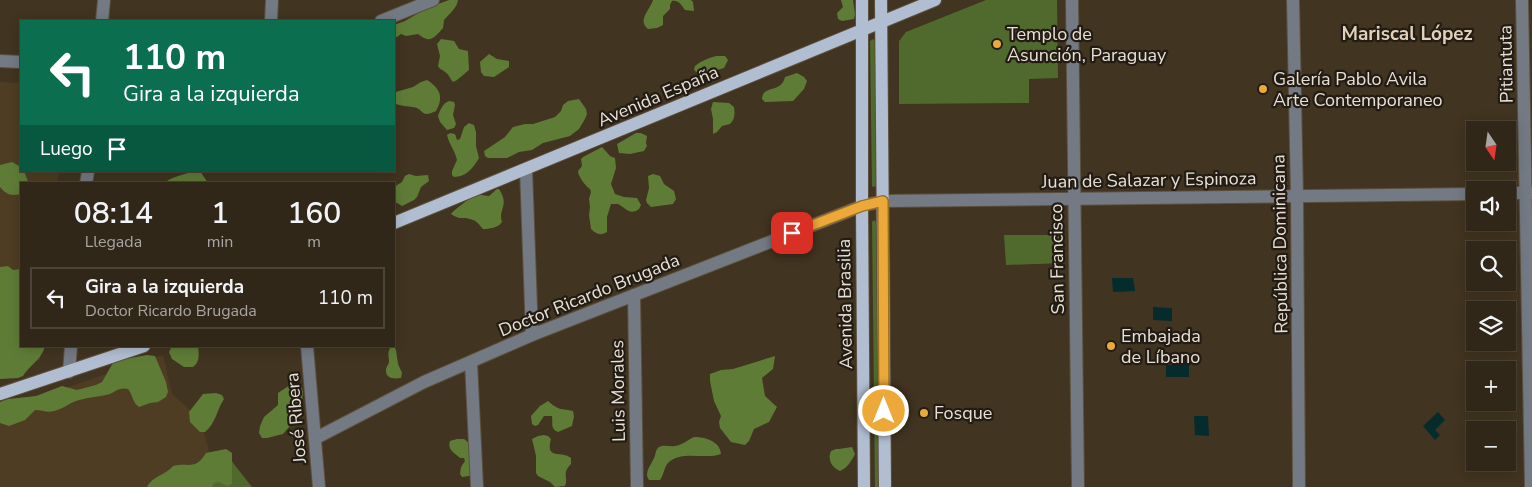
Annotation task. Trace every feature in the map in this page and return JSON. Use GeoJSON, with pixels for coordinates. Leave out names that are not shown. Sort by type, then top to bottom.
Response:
{"type":"FeatureCollection","features":[{"type":"Feature","properties":{"kind":"main road","name":"Avenida Brasilia"},"geometry":{"type":"LineString","coordinates":[[862,0],[864,487]]}},
{"type":"Feature","properties":{"kind":"main road"},"geometry":{"type":"LineString","coordinates":[[881,0],[885,487]]}},
{"type":"Feature","properties":{"kind":"main road","name":"Avenida España"},"geometry":{"type":"LineString","coordinates":[[395,224],[935,0]]}},
{"type":"Feature","properties":{"kind":"main road"},"geometry":{"type":"LineString","coordinates":[[0,394],[141,347]]}},
{"type":"Feature","properties":{"kind":"street"},"geometry":{"type":"LineString","coordinates":[[102,20],[104,0]]}},
{"type":"Feature","properties":{"kind":"street"},"geometry":{"type":"LineString","coordinates":[[271,20],[272,0]]}},
{"type":"Feature","properties":{"kind":"street"},"geometry":{"type":"LineString","coordinates":[[383,20],[433,0]]}},
{"type":"Feature","properties":{"kind":"street","name":"San Francisco"},"geometry":{"type":"LineString","coordinates":[[1072,0],[1078,487]]}},
{"type":"Feature","properties":{"kind":"street","name":"República Dominicana"},"geometry":{"type":"LineString","coordinates":[[1293,0],[1297,196],[1299,487]]}},
{"type":"Feature","properties":{"kind":"street","name":"Pitiantuta"},"geometry":{"type":"LineString","coordinates":[[1522,0],[1529,193],[1531,487]]}},
{"type":"Feature","properties":{"kind":"street"},"geometry":{"type":"LineString","coordinates":[[0,61],[20,62]]}},
{"type":"Feature","properties":{"kind":"street"},"geometry":{"type":"LineString","coordinates":[[526,169],[532,335]]}},
{"type":"Feature","properties":{"kind":"street"},"geometry":{"type":"LineString","coordinates":[[1516,193],[1529,193]]}},
{"type":"Feature","properties":{"kind":"street","name":"Juan de Salazar y Espinoza"},"geometry":{"type":"LineString","coordinates":[[883,201],[1466,194]]}},
{"type":"Feature","properties":{"kind":"street","name":"Doctor Ricardo Brugada"},"geometry":{"type":"LineString","coordinates":[[316,438],[424,382],[532,335],[862,206],[883,201]]}},
{"type":"Feature","properties":{"kind":"street","name":"Luis Morales"},"geometry":{"type":"LineString","coordinates":[[634,295],[637,487]]}},
{"type":"Feature","properties":{"kind":"street"},"geometry":{"type":"LineString","coordinates":[[69,372],[71,347]]}},
{"type":"Feature","properties":{"kind":"street","name":"José Ribera"},"geometry":{"type":"LineString","coordinates":[[307,347],[319,487]]}},
{"type":"Feature","properties":{"kind":"street"},"geometry":{"type":"LineString","coordinates":[[471,362],[477,487]]}},
{"type":"Feature","properties":{"kind":"shaded area"},"geometry":{"type":"Polygon","coordinates":[[[0,82],[20,83],[20,172],[59,172],[57,182],[20,182],[20,347],[41,347],[40,360],[0,372],[0,82]]]}},
{"type":"Feature","properties":{"kind":"shaded area"},"geometry":{"type":"Polygon","coordinates":[[[163,355],[172,394],[200,419],[213,464],[156,487],[0,487],[0,410],[163,355]]]}},
{"type":"Feature","properties":{"kind":"green space"},"geometry":{"type":"Polygon","coordinates":[[[449,0],[458,0],[444,20],[443,28],[434,37],[426,39],[418,34],[406,36],[401,34],[395,38],[395,25],[427,8],[449,0]]]}},
{"type":"Feature","properties":{"kind":"green space"},"geometry":{"type":"Polygon","coordinates":[[[653,0],[691,0],[694,11],[685,10],[678,2],[672,1],[670,9],[663,16],[663,25],[648,29],[645,26],[644,19],[653,0]]]}},
{"type":"Feature","properties":{"kind":"green space"},"geometry":{"type":"Polygon","coordinates":[[[841,0],[853,0],[854,19],[842,21],[838,19],[837,13],[843,7],[841,0]]]}},
{"type":"Feature","properties":{"kind":"green space"},"geometry":{"type":"Polygon","coordinates":[[[986,0],[1057,0],[1058,78],[1029,79],[1029,103],[899,104],[899,41],[906,32],[986,0]]]}},
{"type":"Feature","properties":{"kind":"green space"},"geometry":{"type":"Polygon","coordinates":[[[441,39],[454,41],[459,49],[468,51],[469,70],[453,82],[448,74],[438,66],[440,56],[437,44],[441,39]]]}},
{"type":"Feature","properties":{"kind":"green space"},"geometry":{"type":"Polygon","coordinates":[[[873,39],[875,41],[876,186],[873,187],[870,41],[873,39]]]}},
{"type":"Feature","properties":{"kind":"green space"},"geometry":{"type":"Polygon","coordinates":[[[489,54],[497,59],[509,61],[509,67],[494,77],[484,76],[481,72],[480,62],[489,54]]]}},
{"type":"Feature","properties":{"kind":"green space"},"geometry":{"type":"Polygon","coordinates":[[[716,56],[725,56],[728,60],[724,68],[704,74],[697,73],[694,70],[695,66],[716,56]]]}},
{"type":"Feature","properties":{"kind":"green space"},"geometry":{"type":"Polygon","coordinates":[[[797,73],[807,81],[804,89],[793,101],[765,102],[762,99],[765,92],[780,86],[785,77],[797,73]]]}},
{"type":"Feature","properties":{"kind":"green space"},"geometry":{"type":"Polygon","coordinates":[[[427,80],[438,90],[440,101],[436,111],[425,114],[416,108],[396,104],[396,92],[413,87],[427,80]]]}},
{"type":"Feature","properties":{"kind":"green space"},"geometry":{"type":"Polygon","coordinates":[[[579,99],[587,114],[579,129],[570,136],[543,143],[532,150],[519,152],[507,158],[488,158],[485,156],[484,151],[505,137],[513,127],[533,124],[555,117],[568,101],[579,99]]]}},
{"type":"Feature","properties":{"kind":"green space"},"geometry":{"type":"Polygon","coordinates":[[[449,101],[454,102],[455,105],[453,115],[456,124],[454,128],[447,130],[440,122],[438,116],[443,105],[449,101]]]}},
{"type":"Feature","properties":{"kind":"green space"},"geometry":{"type":"Polygon","coordinates":[[[713,102],[729,103],[734,107],[734,118],[730,124],[722,126],[713,134],[711,109],[713,102]]]}},
{"type":"Feature","properties":{"kind":"green space"},"geometry":{"type":"Polygon","coordinates":[[[469,123],[474,125],[476,132],[476,146],[479,158],[469,171],[454,177],[452,171],[457,160],[447,135],[450,133],[455,134],[457,140],[460,139],[464,127],[469,123]]]}},
{"type":"Feature","properties":{"kind":"green space"},"geometry":{"type":"Polygon","coordinates":[[[636,133],[647,136],[647,146],[644,151],[630,154],[619,153],[617,144],[636,133]]]}},
{"type":"Feature","properties":{"kind":"green space"},"geometry":{"type":"Polygon","coordinates":[[[602,147],[610,156],[615,158],[616,168],[611,184],[615,194],[637,198],[641,205],[639,209],[631,212],[618,204],[611,204],[607,217],[607,232],[601,234],[591,229],[589,199],[591,192],[578,171],[582,166],[581,159],[583,157],[602,147]]]}},
{"type":"Feature","properties":{"kind":"green space"},"geometry":{"type":"Polygon","coordinates":[[[12,162],[20,166],[20,172],[24,172],[28,182],[20,182],[20,194],[9,194],[0,187],[0,165],[12,162]]]}},
{"type":"Feature","properties":{"kind":"green space"},"geometry":{"type":"Polygon","coordinates":[[[190,172],[201,172],[207,182],[166,182],[190,172]]]}},
{"type":"Feature","properties":{"kind":"green space"},"geometry":{"type":"Polygon","coordinates":[[[409,174],[416,176],[428,175],[429,181],[421,187],[414,200],[402,206],[395,202],[395,186],[402,182],[405,176],[409,174]]]}},
{"type":"Feature","properties":{"kind":"green space"},"geometry":{"type":"Polygon","coordinates":[[[653,174],[660,176],[664,184],[674,191],[676,199],[673,204],[651,207],[647,203],[648,176],[653,174]]]}},
{"type":"Feature","properties":{"kind":"green space"},"geometry":{"type":"Polygon","coordinates":[[[499,189],[504,199],[501,213],[502,222],[498,226],[483,229],[477,222],[451,214],[463,203],[475,196],[489,196],[499,189]]]}},
{"type":"Feature","properties":{"kind":"green space"},"geometry":{"type":"Polygon","coordinates":[[[874,220],[876,222],[879,487],[875,487],[872,222],[874,220]]]}},
{"type":"Feature","properties":{"kind":"green space"},"geometry":{"type":"Polygon","coordinates":[[[1004,235],[1063,235],[1064,263],[1006,265],[1004,235]]]}},
{"type":"Feature","properties":{"kind":"green space"},"geometry":{"type":"Polygon","coordinates":[[[8,266],[13,270],[20,269],[20,347],[45,347],[39,358],[23,376],[18,378],[0,379],[0,267],[8,266]]]}},
{"type":"Feature","properties":{"kind":"green space"},"geometry":{"type":"Polygon","coordinates":[[[172,347],[198,347],[197,363],[193,367],[184,367],[172,359],[169,352],[172,347]]]}},
{"type":"Feature","properties":{"kind":"green space"},"geometry":{"type":"Polygon","coordinates":[[[394,347],[402,373],[401,378],[390,378],[386,372],[389,362],[388,353],[390,348],[394,347]]]}},
{"type":"Feature","properties":{"kind":"green space"},"geometry":{"type":"Polygon","coordinates":[[[147,355],[155,356],[166,382],[168,392],[166,397],[158,402],[139,407],[128,389],[123,389],[110,394],[76,401],[54,411],[35,410],[25,420],[9,426],[0,423],[0,402],[8,399],[36,396],[62,386],[77,390],[96,385],[102,382],[114,361],[147,355]]]}},
{"type":"Feature","properties":{"kind":"green space"},"geometry":{"type":"Polygon","coordinates":[[[775,356],[773,369],[762,378],[765,396],[777,407],[769,422],[754,429],[749,441],[745,445],[731,442],[720,428],[721,416],[714,401],[710,374],[775,356]]]}},
{"type":"Feature","properties":{"kind":"green space"},"geometry":{"type":"Polygon","coordinates":[[[290,385],[301,386],[303,392],[302,400],[294,411],[289,427],[283,434],[262,438],[259,433],[264,417],[278,405],[278,393],[290,385]]]}},
{"type":"Feature","properties":{"kind":"green space"},"geometry":{"type":"Polygon","coordinates":[[[216,393],[222,395],[224,399],[212,424],[205,432],[200,432],[190,422],[189,412],[203,394],[216,393]]]}},
{"type":"Feature","properties":{"kind":"green space"},"geometry":{"type":"Polygon","coordinates":[[[548,401],[557,408],[573,411],[572,426],[558,432],[555,431],[552,416],[544,416],[538,425],[532,424],[531,416],[540,406],[548,401]]]}},
{"type":"Feature","properties":{"kind":"green space"},"geometry":{"type":"Polygon","coordinates":[[[544,435],[551,439],[550,450],[552,453],[571,458],[571,464],[566,470],[565,486],[555,487],[536,473],[536,456],[532,439],[544,435]]]}},
{"type":"Feature","properties":{"kind":"green space"},"geometry":{"type":"Polygon","coordinates":[[[694,437],[707,439],[715,443],[721,454],[675,458],[667,464],[660,480],[649,480],[647,476],[648,471],[659,447],[683,444],[694,437]]]}},
{"type":"Feature","properties":{"kind":"green space"},"geometry":{"type":"Polygon","coordinates":[[[464,439],[469,443],[472,473],[469,476],[462,477],[460,474],[461,467],[465,461],[464,458],[460,458],[452,451],[449,444],[450,441],[464,439]]]}},
{"type":"Feature","properties":{"kind":"green space"},"geometry":{"type":"Polygon","coordinates":[[[852,447],[855,454],[850,462],[842,470],[837,470],[830,460],[831,451],[852,447]]]}},
{"type":"Feature","properties":{"kind":"green space"},"geometry":{"type":"Polygon","coordinates":[[[226,449],[232,453],[232,484],[227,486],[219,482],[214,483],[212,487],[147,487],[152,480],[167,472],[173,466],[195,464],[206,453],[226,449]]]}},
{"type":"Feature","properties":{"kind":"green space"},"geometry":{"type":"Polygon","coordinates":[[[230,459],[252,487],[162,487],[230,459]]]}},
{"type":"Feature","properties":{"kind":"water"},"geometry":{"type":"Polygon","coordinates":[[[1112,278],[1133,278],[1135,291],[1113,292],[1112,278]]]}},
{"type":"Feature","properties":{"kind":"water"},"geometry":{"type":"Polygon","coordinates":[[[1153,307],[1172,308],[1172,321],[1153,320],[1153,307]]]}},
{"type":"Feature","properties":{"kind":"water"},"geometry":{"type":"Polygon","coordinates":[[[1179,356],[1189,356],[1189,377],[1166,377],[1166,365],[1178,365],[1179,356]]]}},
{"type":"Feature","properties":{"kind":"water"},"geometry":{"type":"Polygon","coordinates":[[[1438,412],[1445,420],[1435,430],[1440,435],[1435,440],[1423,426],[1438,412]]]}},
{"type":"Feature","properties":{"kind":"water"},"geometry":{"type":"Polygon","coordinates":[[[1194,416],[1208,416],[1209,436],[1195,435],[1194,416]]]}},
{"type":"Feature","properties":{"kind":"place","name":"Templo de Asunción, Paraguay"},"geometry":{"type":"Point","coordinates":[997,44]}},
{"type":"Feature","properties":{"kind":"place","name":"Galería Pablo Avila Arte Contemporaneo"},"geometry":{"type":"Point","coordinates":[1263,89]}},
{"type":"Feature","properties":{"kind":"place","name":"Embajada de Líbano"},"geometry":{"type":"Point","coordinates":[1111,346]}},
{"type":"Feature","properties":{"kind":"place","name":"Fosque"},"geometry":{"type":"Point","coordinates":[924,413]}},
{"type":"Feature","properties":{"kind":"district","name":"Mariscal López"},"geometry":{"type":"Point","coordinates":[1407,34]}},
{"type":"Feature","properties":{"kind":"route"},"geometry":{"type":"LineString","coordinates":[[792,233],[862,206],[883,201],[884,411]]}}]}
